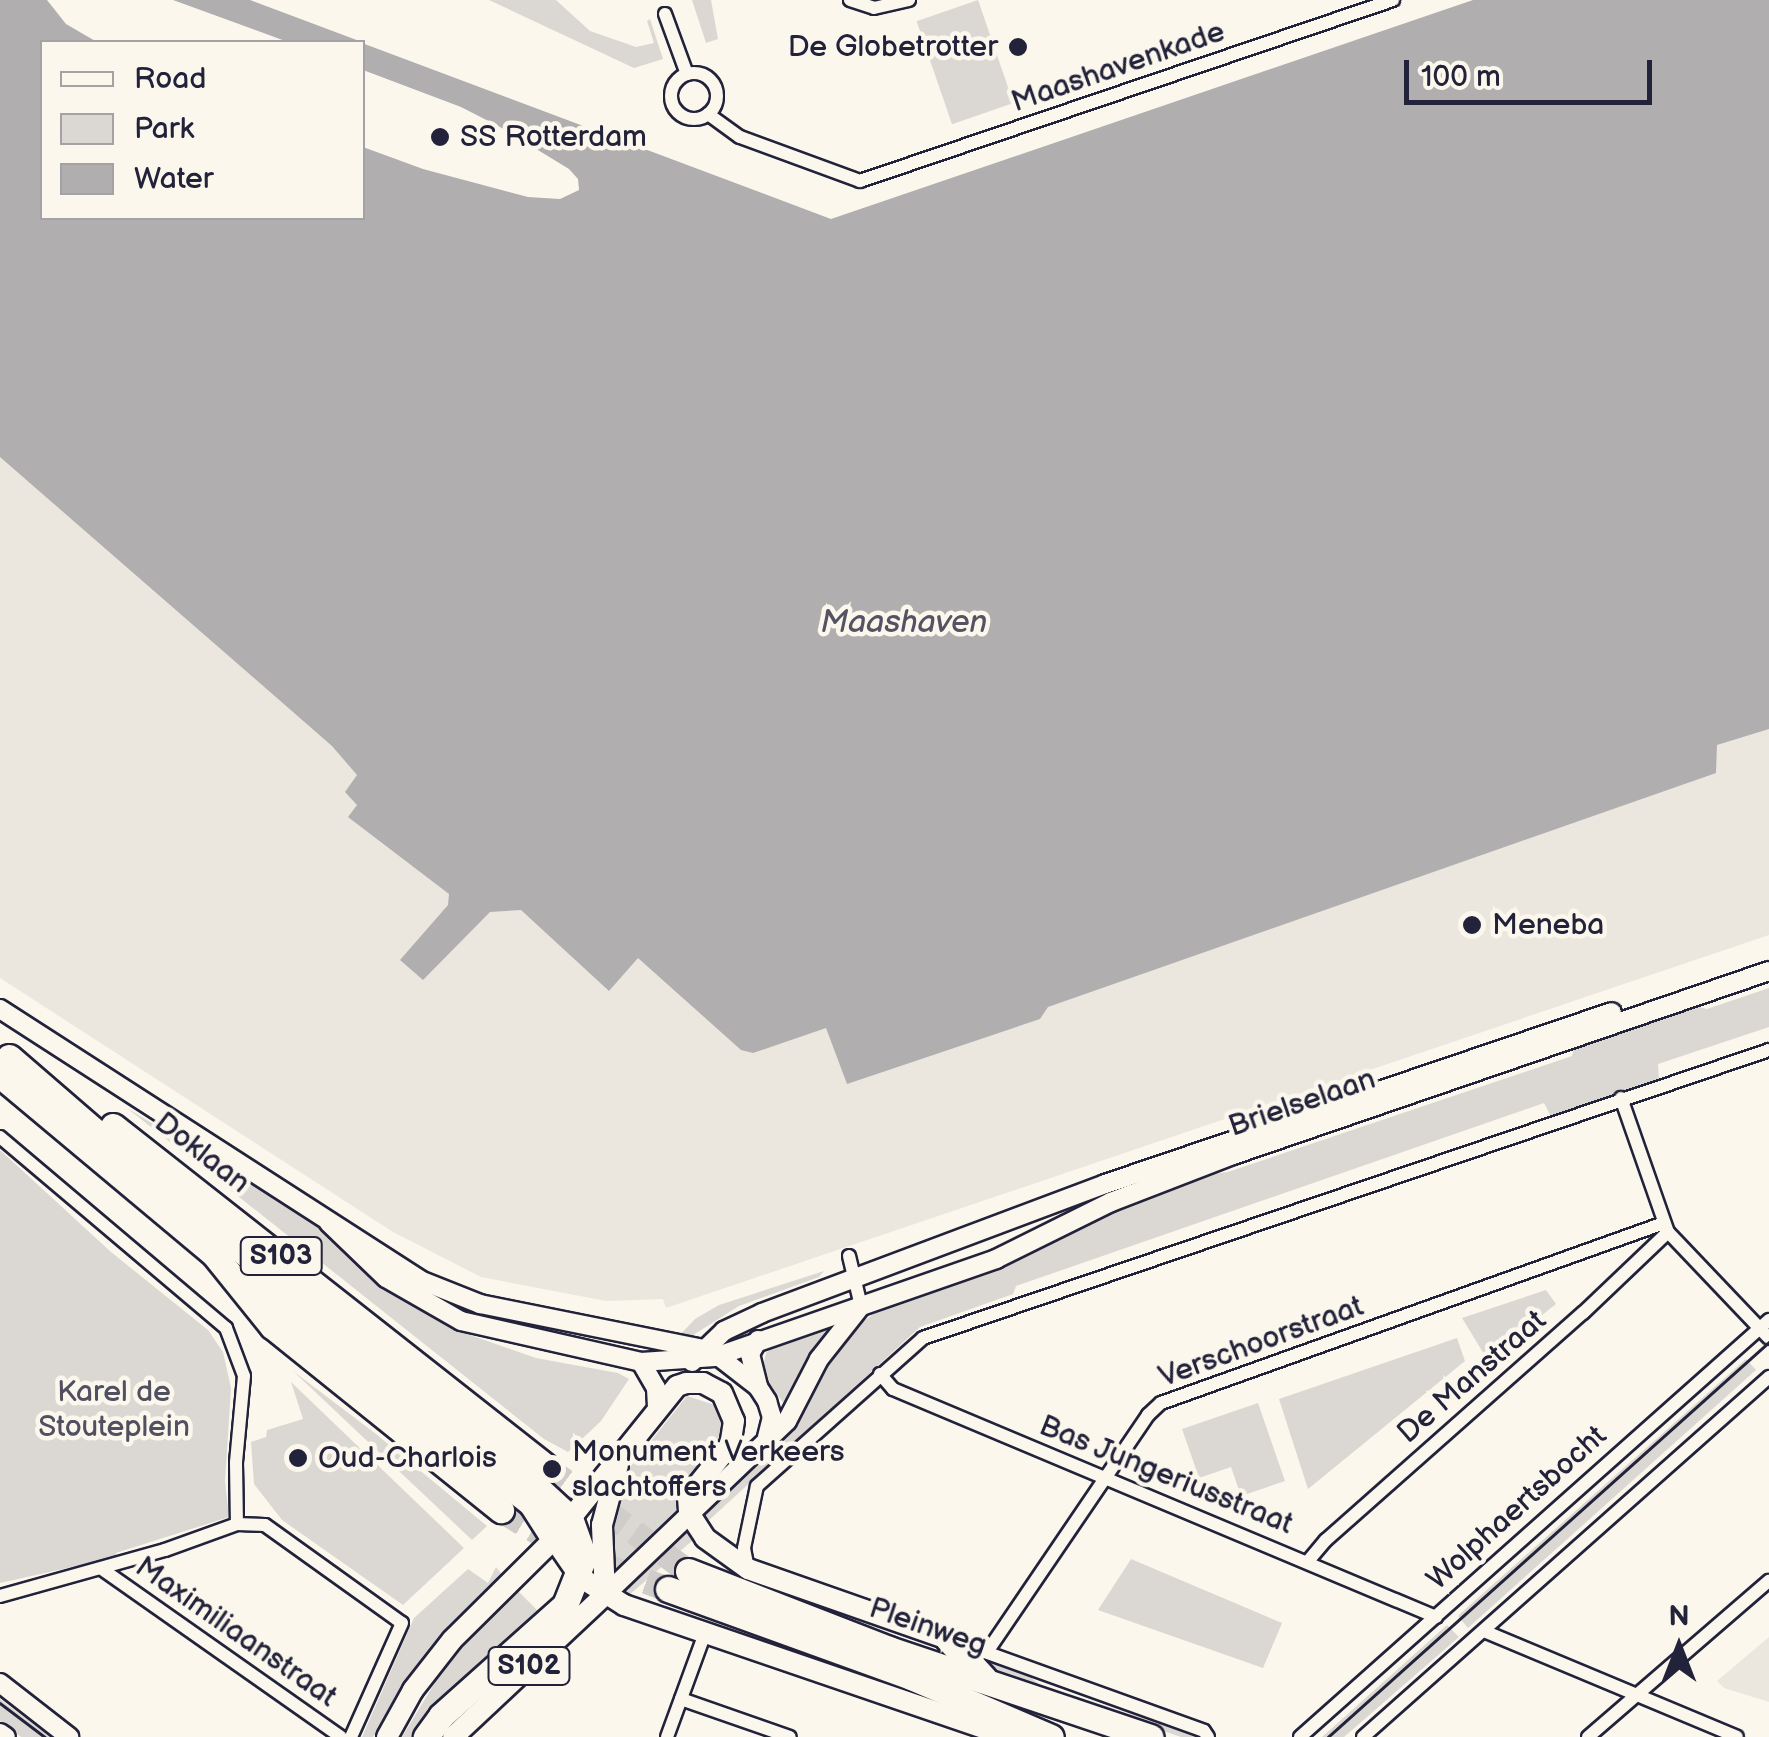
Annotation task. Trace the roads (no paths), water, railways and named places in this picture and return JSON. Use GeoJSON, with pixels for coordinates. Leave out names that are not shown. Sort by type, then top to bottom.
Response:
{"type":"FeatureCollection","features":[{"type":"Feature","properties":{"kind":"highway","name":"S103"},"geometry":{"type":"LineString","coordinates":[[3,1061],[213,1253],[272,1326],[502,1510]]}},
{"type":"Feature","properties":{"kind":"highway","name":"Doklaan"},"geometry":{"type":"LineString","coordinates":[[3,1061],[116,1128],[545,1466]]}},
{"type":"Feature","properties":{"kind":"highway"},"geometry":{"type":"LineString","coordinates":[[3,1061],[519,1472],[570,1518],[581,1540],[580,1577],[565,1604],[441,1716],[426,1737]]}},
{"type":"Feature","properties":{"kind":"highway"},"geometry":{"type":"LineString","coordinates":[[213,1253],[530,1503],[554,1539]]}},
{"type":"Feature","properties":{"kind":"highway","name":"Pleinweg"},"geometry":{"type":"LineString","coordinates":[[688,1571],[751,1599],[1151,1737]]}},
{"type":"Feature","properties":{"kind":"highway","name":"Pleinweg"},"geometry":{"type":"LineString","coordinates":[[668,1589],[911,1677],[1051,1737]]}},
{"type":"Feature","properties":{"kind":"highway"},"geometry":{"type":"LineString","coordinates":[[948,1639],[988,1682]]}},
{"type":"Feature","properties":{"kind":"main road","name":"Brielselaan"},"geometry":{"type":"LineString","coordinates":[[677,1386],[744,1321],[1105,1184],[1769,959]]}},
{"type":"Feature","properties":{"kind":"main road","name":"Brielselaan"},"geometry":{"type":"LineString","coordinates":[[705,1355],[996,1259],[1111,1202],[1217,1162],[1769,971]]}},
{"type":"Feature","properties":{"kind":"main road","name":"Doklaan"},"geometry":{"type":"LineString","coordinates":[[0,1009],[420,1280],[480,1304],[705,1355],[758,1387]]}},
{"type":"Feature","properties":{"kind":"main road","name":"Doklaan"},"geometry":{"type":"LineString","coordinates":[[328,1223],[386,1278],[438,1311],[519,1337],[641,1362],[705,1355]]}},
{"type":"Feature","properties":{"kind":"main road"},"geometry":{"type":"LineString","coordinates":[[689,1513],[787,1421],[819,1359],[861,1306]]}},
{"type":"Feature","properties":{"kind":"main road"},"geometry":{"type":"LineString","coordinates":[[758,1340],[750,1354],[758,1387],[772,1413],[768,1437]]}},
{"type":"Feature","properties":{"kind":"main road"},"geometry":{"type":"LineString","coordinates":[[641,1362],[656,1388],[658,1408]]}},
{"type":"Feature","properties":{"kind":"main road"},"geometry":{"type":"LineString","coordinates":[[658,1408],[677,1386],[703,1384],[726,1398],[734,1420],[730,1445],[690,1492],[689,1513]]}},
{"type":"Feature","properties":{"kind":"main road","name":"S102"},"geometry":{"type":"LineString","coordinates":[[389,1732],[452,1640],[554,1539],[658,1408]]}},
{"type":"Feature","properties":{"kind":"main road"},"geometry":{"type":"LineString","coordinates":[[605,1595],[602,1526],[623,1451]]}},
{"type":"Feature","properties":{"kind":"main road","name":"S102"},"geometry":{"type":"LineString","coordinates":[[453,1737],[689,1513]]}},
{"type":"Feature","properties":{"kind":"main road","name":"Pleinweg"},"geometry":{"type":"LineString","coordinates":[[689,1513],[705,1538],[748,1569],[948,1639]]}},
{"type":"Feature","properties":{"kind":"main road"},"geometry":{"type":"LineString","coordinates":[[554,1539],[580,1577],[605,1595],[1010,1737]]}},
{"type":"Feature","properties":{"kind":"main road"},"geometry":{"type":"LineString","coordinates":[[0,1684],[69,1737]]}},
{"type":"Feature","properties":{"kind":"street"},"geometry":{"type":"LineString","coordinates":[[850,0],[878,8],[909,0]]}},
{"type":"Feature","properties":{"kind":"street","name":"Maashavenkade"},"geometry":{"type":"LineString","coordinates":[[708,114],[740,137],[860,181],[1393,0]]}},
{"type":"Feature","properties":{"kind":"street"},"geometry":{"type":"LineString","coordinates":[[666,14],[687,74]]}},
{"type":"Feature","properties":{"kind":"street"},"geometry":{"type":"LineString","coordinates":[[687,74],[702,74],[714,85],[716,101],[708,114],[688,118],[673,106],[674,83],[687,74]]}},
{"type":"Feature","properties":{"kind":"street"},"geometry":{"type":"LineString","coordinates":[[748,1569],[744,1548],[757,1486],[923,1338],[1769,1050]]}},
{"type":"Feature","properties":{"kind":"street"},"geometry":{"type":"LineString","coordinates":[[1622,1098],[1666,1227],[1766,1328]]}},
{"type":"Feature","properties":{"kind":"street"},"geometry":{"type":"LineString","coordinates":[[0,1136],[226,1328],[244,1376],[236,1463],[237,1524]]}},
{"type":"Feature","properties":{"kind":"street","name":"Verschoorstraat"},"geometry":{"type":"LineString","coordinates":[[987,1652],[1148,1415],[1172,1397],[1666,1227]]}},
{"type":"Feature","properties":{"kind":"street","name":"De Manstraat"},"geometry":{"type":"LineString","coordinates":[[1310,1560],[1326,1540],[1582,1314],[1666,1227]]}},
{"type":"Feature","properties":{"kind":"street"},"geometry":{"type":"LineString","coordinates":[[849,1256],[861,1306]]}},
{"type":"Feature","properties":{"kind":"street","name":"Wolphaertsbocht"},"geometry":{"type":"LineString","coordinates":[[1300,1737],[1766,1328]]}},
{"type":"Feature","properties":{"kind":"street","name":"Bas Jungeriusstraat"},"geometry":{"type":"LineString","coordinates":[[880,1374],[893,1389],[1310,1560],[1436,1617]]}},
{"type":"Feature","properties":{"kind":"street"},"geometry":{"type":"LineString","coordinates":[[1363,1737],[1769,1376]]}},
{"type":"Feature","properties":{"kind":"street"},"geometry":{"type":"LineString","coordinates":[[0,1596],[102,1569],[237,1524],[265,1525],[402,1623],[351,1737]]}},
{"type":"Feature","properties":{"kind":"street","name":"Maximiliaanstraat"},"geometry":{"type":"LineString","coordinates":[[102,1569],[340,1737]]}},
{"type":"Feature","properties":{"kind":"street"},"geometry":{"type":"LineString","coordinates":[[1588,1737],[1769,1581]]}},
{"type":"Feature","properties":{"kind":"street"},"geometry":{"type":"LineString","coordinates":[[1484,1631],[1736,1737]]}},
{"type":"Feature","properties":{"kind":"street"},"geometry":{"type":"LineString","coordinates":[[667,1737],[705,1633]]}},
{"type":"Feature","properties":{"kind":"street","name":"Pleinweg"},"geometry":{"type":"LineString","coordinates":[[948,1639],[1204,1731],[1208,1737]]}},
{"type":"Feature","properties":{"kind":"street"},"geometry":{"type":"LineString","coordinates":[[680,1699],[790,1737]]}},
{"type":"Feature","properties":{"kind":"water","name":"Maashaven"},"geometry":{"type":"Polygon","coordinates":[[[0,0],[47,0],[66,24],[94,40],[40,40],[40,220],[365,220],[365,148],[423,169],[528,197],[560,199],[579,190],[578,179],[569,169],[500,127],[461,107],[365,71],[365,44],[831,219],[1473,0],[1769,0],[1769,729],[1717,745],[1716,773],[1048,1007],[1040,1019],[847,1084],[826,1028],[753,1053],[741,1050],[638,958],[609,991],[521,910],[490,912],[423,980],[400,960],[448,905],[449,894],[348,817],[357,805],[345,792],[357,775],[332,746],[0,457],[0,0]]]}},
{"type":"Feature","properties":{"kind":"water"},"geometry":{"type":"Polygon","coordinates":[[[173,0],[250,0],[357,40],[283,40],[173,0]]]}},
{"type":"Feature","properties":{"kind":"tunnel"},"geometry":{"type":"LineString","coordinates":[[545,1466],[688,1571]]}},
{"type":"Feature","properties":{"kind":"tunnel"},"geometry":{"type":"LineString","coordinates":[[501,1510],[577,1555],[668,1589]]}},
{"type":"Feature","properties":{"kind":"tram line"},"geometry":{"type":"LineString","coordinates":[[1328,1737],[1769,1342]]}},
{"type":"Feature","properties":{"kind":"tram line"},"geometry":{"type":"LineString","coordinates":[[0,1703],[45,1737]]}},
{"type":"Feature","properties":{"kind":"place","name":"De Globetrotter"},"geometry":{"type":"Point","coordinates":[1018,47]}},
{"type":"Feature","properties":{"kind":"place","name":"SS Rotterdam"},"geometry":{"type":"Point","coordinates":[440,137]}},
{"type":"Feature","properties":{"kind":"place","name":"Meneba"},"geometry":{"type":"Point","coordinates":[1472,925]}},
{"type":"Feature","properties":{"kind":"place","name":"Oud-Charlois"},"geometry":{"type":"Point","coordinates":[298,1458]}},
{"type":"Feature","properties":{"kind":"place","name":"Monument Verkeers slachtoffers"},"geometry":{"type":"Point","coordinates":[552,1469]}},
{"type":"Feature","properties":{"kind":"park label","name":"Karel de Stouteplein"},"geometry":{"type":"Point","coordinates":[114,1409]}}]}
